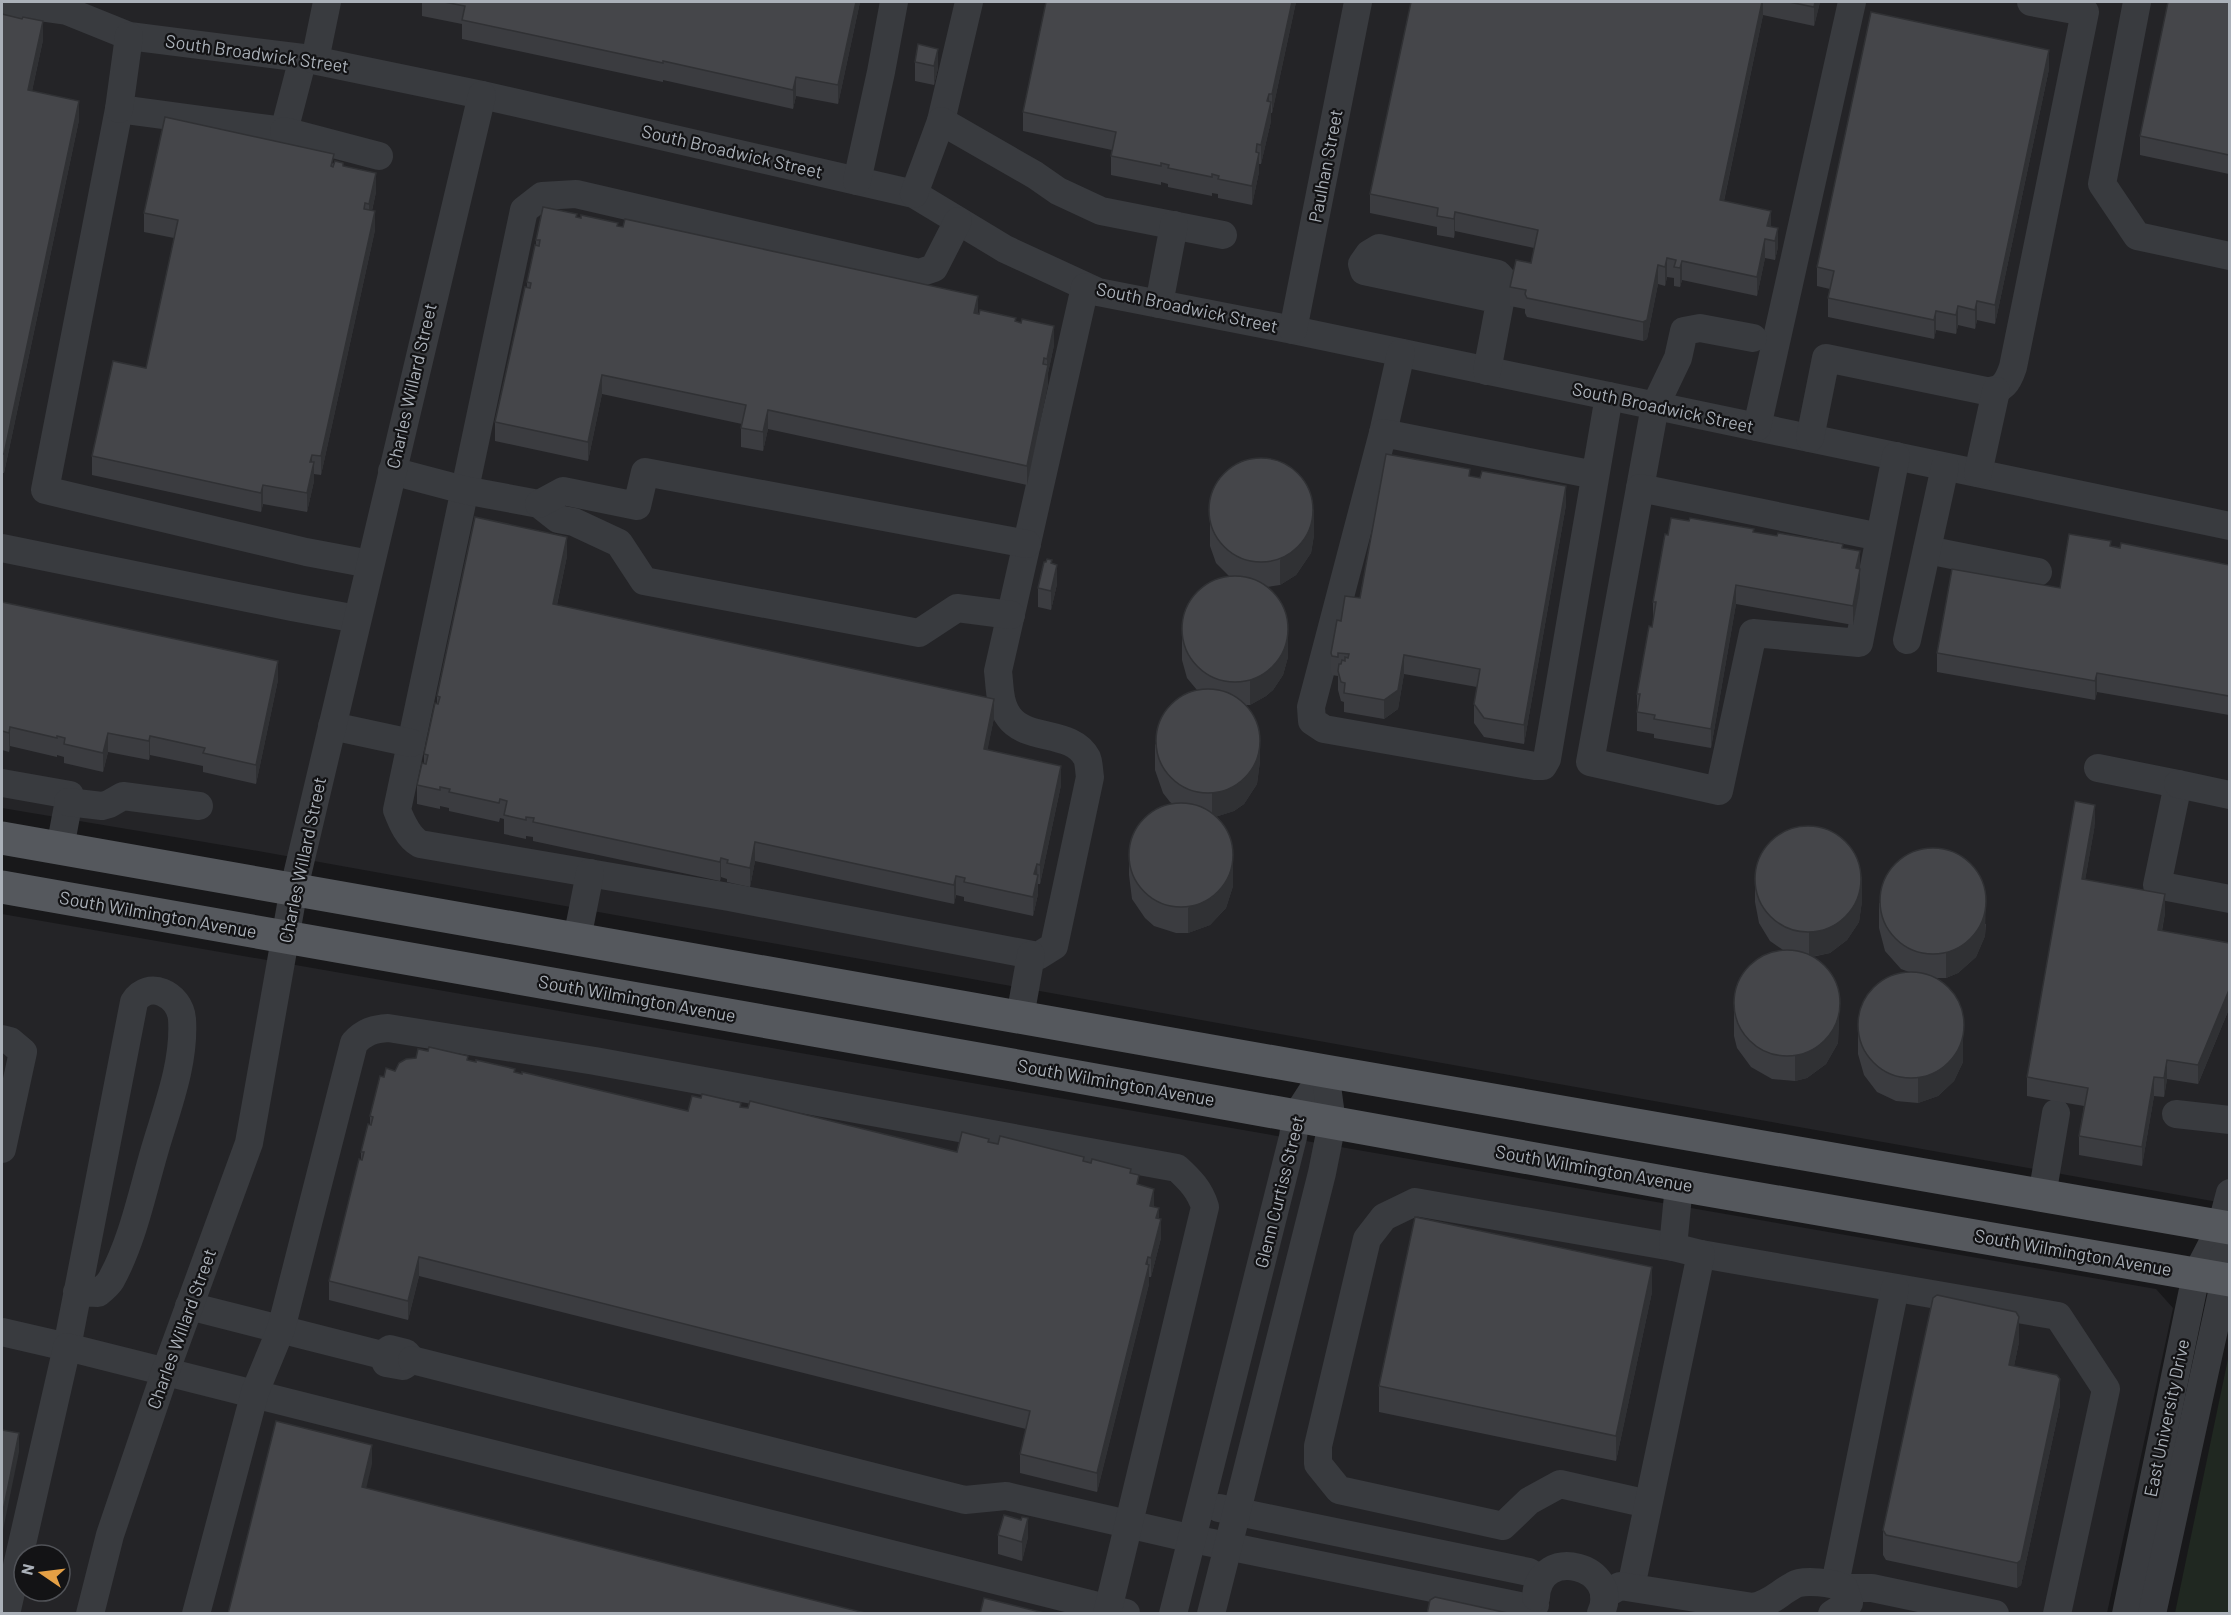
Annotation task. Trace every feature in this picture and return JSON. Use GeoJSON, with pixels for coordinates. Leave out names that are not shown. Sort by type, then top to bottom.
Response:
{"type":"FeatureCollection","features":[{"type":"Feature","properties":{"kind":"main road"},"geometry":{"type":"LineString","coordinates":[[2,837],[2225,1228]]}},
{"type":"Feature","properties":{"kind":"main road","name":"South Wilmington Avenue"},"geometry":{"type":"LineString","coordinates":[[2,887],[1679,1185],[2217,1278]]}},
{"type":"Feature","properties":{"kind":"street","name":"South Broadwick Street"},"geometry":{"type":"LineString","coordinates":[[3,2],[68,11],[129,36],[309,59],[482,95],[914,194],[1005,249],[1098,292],[1293,330],[2229,526]]}},
{"type":"Feature","properties":{"kind":"street"},"geometry":{"type":"LineString","coordinates":[[284,131],[327,2]]}},
{"type":"Feature","properties":{"kind":"street"},"geometry":{"type":"LineString","coordinates":[[856,181],[881,72],[894,2]]}},
{"type":"Feature","properties":{"kind":"street"},"geometry":{"type":"LineString","coordinates":[[914,194],[941,121],[969,2]]}},
{"type":"Feature","properties":{"kind":"street","name":"Paulhan Street"},"geometry":{"type":"LineString","coordinates":[[1293,330],[1358,2]]}},
{"type":"Feature","properties":{"kind":"street"},"geometry":{"type":"LineString","coordinates":[[1757,427],[1852,2]]}},
{"type":"Feature","properties":{"kind":"street"},"geometry":{"type":"LineString","coordinates":[[1810,438],[1826,358],[1986,392],[1996,392],[2004,387],[2013,367],[2085,12],[2031,2]]}},
{"type":"Feature","properties":{"kind":"street"},"geometry":{"type":"LineString","coordinates":[[2137,2],[2102,184],[2137,236],[2229,256]]}},
{"type":"Feature","properties":{"kind":"street"},"geometry":{"type":"LineString","coordinates":[[129,36],[119,109],[45,490],[306,552],[370,564]]}},
{"type":"Feature","properties":{"kind":"street","name":"Charles Willard Street"},"geometry":{"type":"LineString","coordinates":[[90,1614],[110,1535],[189,1305],[249,1143],[294,888],[482,95]]}},
{"type":"Feature","properties":{"kind":"street"},"geometry":{"type":"LineString","coordinates":[[119,109],[284,131],[379,156]]}},
{"type":"Feature","properties":{"kind":"street"},"geometry":{"type":"LineString","coordinates":[[941,121],[1058,190],[1101,211],[1223,235]]}},
{"type":"Feature","properties":{"kind":"street"},"geometry":{"type":"LineString","coordinates":[[957,220],[934,268],[919,273],[576,194],[542,196],[524,210],[397,810],[402,824],[413,840],[420,844],[740,899],[1031,955],[1038,956],[1054,946],[1090,777],[1087,758],[1073,744],[1021,729],[1009,717],[1000,698],[998,671],[1085,286]]}},
{"type":"Feature","properties":{"kind":"street"},"geometry":{"type":"LineString","coordinates":[[1160,304],[1174,225]]}},
{"type":"Feature","properties":{"kind":"street"},"geometry":{"type":"LineString","coordinates":[[1487,371],[1501,300]]}},
{"type":"Feature","properties":{"kind":"street"},"geometry":{"type":"LineString","coordinates":[[1753,338],[1700,328],[1684,331],[1678,358],[1655,406],[1590,762],[1719,791],[1753,633],[1859,643],[1896,456]]}},
{"type":"Feature","properties":{"kind":"street"},"geometry":{"type":"LineString","coordinates":[[1401,353],[1383,433],[1311,707],[1312,721],[1324,729],[1543,766],[1547,759],[1609,396]]}},
{"type":"Feature","properties":{"kind":"street"},"geometry":{"type":"LineString","coordinates":[[1978,473],[1996,392]]}},
{"type":"Feature","properties":{"kind":"street"},"geometry":{"type":"LineString","coordinates":[[1383,433],[1595,475]]}},
{"type":"Feature","properties":{"kind":"street"},"geometry":{"type":"LineString","coordinates":[[1907,640],[1945,467]]}},
{"type":"Feature","properties":{"kind":"street"},"geometry":{"type":"LineString","coordinates":[[392,471],[464,490],[539,504],[558,519],[574,522],[619,543],[644,581],[919,633],[957,608],[1011,615]]}},
{"type":"Feature","properties":{"kind":"street"},"geometry":{"type":"LineString","coordinates":[[539,504],[563,491],[638,506],[645,472],[1027,544]]}},
{"type":"Feature","properties":{"kind":"street"},"geometry":{"type":"LineString","coordinates":[[1640,488],[1880,537]]}},
{"type":"Feature","properties":{"kind":"street"},"geometry":{"type":"LineString","coordinates":[[2,548],[291,608],[357,619]]}},
{"type":"Feature","properties":{"kind":"street"},"geometry":{"type":"LineString","coordinates":[[1927,550],[2038,572]]}},
{"type":"Feature","properties":{"kind":"street"},"geometry":{"type":"LineString","coordinates":[[332,726],[411,742]]}},
{"type":"Feature","properties":{"kind":"street"},"geometry":{"type":"LineString","coordinates":[[2098,768],[2229,795]]}},
{"type":"Feature","properties":{"kind":"street"},"geometry":{"type":"LineString","coordinates":[[2,783],[70,795],[60,848]]}},
{"type":"Feature","properties":{"kind":"street"},"geometry":{"type":"LineString","coordinates":[[2178,784],[2157,885],[2229,899]]}},
{"type":"Feature","properties":{"kind":"street"},"geometry":{"type":"LineString","coordinates":[[68,802],[102,806],[123,796],[200,806]]}},
{"type":"Feature","properties":{"kind":"street"},"geometry":{"type":"LineString","coordinates":[[577,939],[590,873]]}},
{"type":"Feature","properties":{"kind":"street"},"geometry":{"type":"LineString","coordinates":[[1020,1017],[1031,955]]}},
{"type":"Feature","properties":{"kind":"street"},"geometry":{"type":"LineString","coordinates":[[6,1614],[67,1347],[77,1292],[134,1002],[138,995],[149,991],[162,992],[174,998],[182,1017],[179,1064],[176,1075],[131,1233],[110,1283],[98,1293],[77,1292]]}},
{"type":"Feature","properties":{"kind":"street"},"geometry":{"type":"LineString","coordinates":[[2,1332],[255,1392],[1114,1612],[1129,1524],[1204,1207],[1202,1196],[1193,1183],[1177,1168],[595,1060],[388,1028],[375,1029],[363,1034],[354,1043],[281,1329],[255,1392],[196,1614]]}},
{"type":"Feature","properties":{"kind":"street"},"geometry":{"type":"LineString","coordinates":[[2,1039],[10,1041],[22,1052],[2,1149]]}},
{"type":"Feature","properties":{"kind":"street","name":"Glenn Curtiss Street"},"geometry":{"type":"LineString","coordinates":[[1173,1614],[1296,1116],[1325,1071]]}},
{"type":"Feature","properties":{"kind":"street","name":"Glenn Curtiss Street"},"geometry":{"type":"LineString","coordinates":[[1211,1614],[1319,1185],[1332,1123],[1325,1071]]}},
{"type":"Feature","properties":{"kind":"street"},"geometry":{"type":"LineString","coordinates":[[2042,1196],[2056,1113]]}},
{"type":"Feature","properties":{"kind":"street"},"geometry":{"type":"LineString","coordinates":[[2176,1114],[2229,1120]]}},
{"type":"Feature","properties":{"kind":"street"},"geometry":{"type":"LineString","coordinates":[[1673,1247],[1679,1185]]}},
{"type":"Feature","properties":{"kind":"street","name":"East University Drive"},"geometry":{"type":"LineString","coordinates":[[2152,1614],[2217,1278],[2229,1193]]}},
{"type":"Feature","properties":{"kind":"street"},"geometry":{"type":"LineString","coordinates":[[1648,1504],[1560,1484],[1529,1501],[1503,1526],[1339,1490],[1318,1464],[1318,1446],[1367,1239],[1384,1217],[1415,1202],[2058,1317],[2106,1389],[2057,1614]]}},
{"type":"Feature","properties":{"kind":"street"},"geometry":{"type":"LineString","coordinates":[[1631,1587],[1701,1254]]}},
{"type":"Feature","properties":{"kind":"street","name":"East University Drive"},"geometry":{"type":"LineString","coordinates":[[2126,1614],[2217,1278]]}},
{"type":"Feature","properties":{"kind":"street"},"geometry":{"type":"LineString","coordinates":[[1832,1614],[1849,1603],[1840,1586],[1895,1288]]}},
{"type":"Feature","properties":{"kind":"street"},"geometry":{"type":"LineString","coordinates":[[189,1305],[382,1355],[386,1363],[403,1366],[411,1360],[965,1500],[1006,1496],[1193,1539],[1525,1606],[1538,1599],[1552,1570],[1564,1566],[1578,1566],[1590,1572],[1599,1582],[1602,1604]]}},
{"type":"Feature","properties":{"kind":"street"},"geometry":{"type":"LineString","coordinates":[[1201,1504],[1529,1572],[1538,1599]]}},
{"type":"Feature","properties":{"kind":"street"},"geometry":{"type":"LineString","coordinates":[[1602,1604],[1620,1586],[1753,1607],[1766,1605],[1796,1583],[1872,1588],[1943,1608],[1993,1613]]}},
{"type":"Feature","properties":{"kind":"shaded area"},"geometry":{"type":"Polygon","coordinates":[[[2,2],[2229,2],[2229,1204],[252,850],[2,808],[2,2]]]}},
{"type":"Feature","properties":{"kind":"shaded area"},"geometry":{"type":"Polygon","coordinates":[[[2,914],[2156,1289],[2173,1308],[2107,1613],[2,1613],[2,914]]]}},
{"type":"Feature","properties":{"kind":"shaded area"},"geometry":{"type":"Polygon","coordinates":[[[2229,1354],[2229,1613],[2175,1613],[2229,1354]]]}},
{"type":"Feature","properties":{"kind":"building"},"geometry":{"type":"Polygon","coordinates":[[[444,2],[856,2],[838,85],[796,77],[793,90],[462,20],[465,6],[444,2]]]}},
{"type":"Feature","properties":{"kind":"building"},"geometry":{"type":"Polygon","coordinates":[[[1046,2],[1292,2],[1272,94],[1269,94],[1267,101],[1271,102],[1261,145],[1257,144],[1256,152],[1259,153],[1252,186],[1218,179],[1219,176],[1212,174],[1212,177],[1168,168],[1169,165],[1161,163],[1161,166],[1111,156],[1116,132],[1023,112],[1046,2]]]}},
{"type":"Feature","properties":{"kind":"building"},"geometry":{"type":"Polygon","coordinates":[[[1411,2],[1762,2],[1720,200],[1771,211],[1767,226],[1778,228],[1775,241],[1765,239],[1757,277],[1682,261],[1680,268],[1674,267],[1676,260],[1667,258],[1665,267],[1658,265],[1647,320],[1643,322],[1527,298],[1526,290],[1510,287],[1516,260],[1531,263],[1538,230],[1455,212],[1454,219],[1437,216],[1438,208],[1370,194],[1411,2]]]}},
{"type":"Feature","properties":{"kind":"building"},"geometry":{"type":"Polygon","coordinates":[[[1789,2],[1815,2],[1814,7],[1789,2]]]}},
{"type":"Feature","properties":{"kind":"building"},"geometry":{"type":"Polygon","coordinates":[[[2168,2],[2229,2],[2229,155],[2140,136],[2168,2]]]}},
{"type":"Feature","properties":{"kind":"building"},"geometry":{"type":"Polygon","coordinates":[[[1871,12],[2049,50],[1995,305],[1977,301],[1975,310],[1958,306],[1956,315],[1936,311],[1934,320],[1828,298],[1834,271],[1817,267],[1871,12]]]}},
{"type":"Feature","properties":{"kind":"building"},"geometry":{"type":"Polygon","coordinates":[[[2,14],[43,21],[28,90],[79,101],[4,454],[2,454],[2,14]]]}},
{"type":"Feature","properties":{"kind":"building"},"geometry":{"type":"Polygon","coordinates":[[[918,44],[938,49],[934,66],[915,62],[918,44]]]}},
{"type":"Feature","properties":{"kind":"building"},"geometry":{"type":"Polygon","coordinates":[[[165,117],[334,154],[331,166],[333,167],[335,161],[343,163],[343,166],[376,173],[369,204],[365,203],[364,209],[375,211],[321,456],[312,455],[310,462],[314,462],[307,493],[263,485],[261,493],[92,456],[113,361],[146,368],[178,220],[144,213],[165,117]]]}},
{"type":"Feature","properties":{"kind":"building"},"geometry":{"type":"Polygon","coordinates":[[[543,207],[577,214],[576,217],[581,218],[581,215],[618,223],[617,226],[623,227],[625,219],[978,296],[974,313],[979,314],[980,310],[1016,318],[1015,321],[1021,323],[1022,319],[1054,326],[1047,359],[1044,358],[1043,364],[1048,365],[1027,466],[768,410],[763,432],[741,428],[746,405],[602,375],[588,442],[495,422],[525,287],[530,288],[531,283],[527,282],[535,245],[539,246],[540,240],[536,240],[543,207]]]}},
{"type":"Feature","properties":{"kind":"building"},"geometry":{"type":"Polygon","coordinates":[[[1386,454],[1470,469],[1469,476],[1480,478],[1482,471],[1566,486],[1524,725],[1484,718],[1474,704],[1480,669],[1404,655],[1398,690],[1384,700],[1344,693],[1345,683],[1341,682],[1338,671],[1339,664],[1342,660],[1345,661],[1345,657],[1348,658],[1349,654],[1338,653],[1338,657],[1332,656],[1331,653],[1337,620],[1341,621],[1345,596],[1360,598],[1386,454]]]}},
{"type":"Feature","properties":{"kind":"building"},"geometry":{"type":"Polygon","coordinates":[[[1261,458],[1281,462],[1298,473],[1309,490],[1313,510],[1309,530],[1298,547],[1281,558],[1261,562],[1241,558],[1224,547],[1213,530],[1209,510],[1213,490],[1224,473],[1241,462],[1261,458]]]}},
{"type":"Feature","properties":{"kind":"building"},"geometry":{"type":"Polygon","coordinates":[[[475,517],[567,537],[553,604],[994,699],[984,749],[1061,766],[1040,865],[1037,864],[1034,874],[1038,875],[1033,897],[964,882],[965,878],[956,876],[954,885],[755,842],[750,868],[727,863],[728,860],[721,858],[720,862],[533,822],[534,818],[526,817],[526,820],[504,815],[507,801],[500,799],[499,803],[449,792],[450,789],[440,787],[440,790],[417,785],[422,763],[426,764],[428,755],[424,754],[435,703],[438,704],[440,697],[437,696],[475,517]]]}},
{"type":"Feature","properties":{"kind":"building"},"geometry":{"type":"Polygon","coordinates":[[[1671,518],[1689,521],[1690,518],[1754,529],[1753,532],[1777,536],[1778,533],[1843,544],[1842,548],[1860,551],[1856,568],[1860,569],[1853,606],[1736,585],[1711,729],[1654,719],[1655,715],[1637,712],[1640,694],[1637,694],[1649,626],[1652,627],[1656,602],[1653,602],[1665,534],[1668,535],[1671,518]]]}},
{"type":"Feature","properties":{"kind":"building"},"geometry":{"type":"Polygon","coordinates":[[[2069,534],[2111,541],[2110,546],[2120,548],[2121,543],[2229,565],[2229,696],[2097,673],[2095,681],[1937,653],[1952,569],[2060,588],[2069,534]]]}},
{"type":"Feature","properties":{"kind":"building"},"geometry":{"type":"Polygon","coordinates":[[[1047,559],[1057,565],[1051,591],[1038,588],[1044,562],[1047,559]]]}},
{"type":"Feature","properties":{"kind":"building"},"geometry":{"type":"Polygon","coordinates":[[[1235,576],[1255,580],[1272,592],[1284,609],[1288,629],[1284,649],[1272,666],[1255,678],[1235,682],[1215,678],[1198,666],[1186,649],[1182,629],[1186,609],[1198,592],[1215,580],[1235,576]]]}},
{"type":"Feature","properties":{"kind":"building"},"geometry":{"type":"Polygon","coordinates":[[[2,602],[278,661],[256,765],[203,753],[205,748],[150,736],[149,741],[108,733],[103,753],[64,744],[65,738],[57,736],[57,738],[10,727],[9,733],[2,731],[2,602]]]}},
{"type":"Feature","properties":{"kind":"building"},"geometry":{"type":"Polygon","coordinates":[[[1208,689],[1228,693],[1245,704],[1256,721],[1260,741],[1256,761],[1245,778],[1228,789],[1208,793],[1188,789],[1171,778],[1160,761],[1156,741],[1160,721],[1171,704],[1188,693],[1208,689]]]}},
{"type":"Feature","properties":{"kind":"building"},"geometry":{"type":"Polygon","coordinates":[[[2075,801],[2095,805],[2082,879],[2165,894],[2158,930],[2229,943],[2229,990],[2198,1065],[2167,1060],[2164,1078],[2154,1077],[2142,1147],[2079,1136],[2088,1088],[2027,1077],[2075,801]]]}},
{"type":"Feature","properties":{"kind":"building"},"geometry":{"type":"Polygon","coordinates":[[[1181,803],[1201,807],[1218,818],[1229,835],[1233,855],[1229,875],[1218,892],[1201,903],[1181,907],[1161,903],[1144,892],[1133,875],[1129,855],[1133,835],[1144,818],[1161,807],[1181,803]]]}},
{"type":"Feature","properties":{"kind":"building"},"geometry":{"type":"Polygon","coordinates":[[[1808,826],[1828,830],[1845,842],[1857,859],[1861,879],[1857,899],[1845,916],[1828,928],[1808,932],[1788,928],[1771,916],[1759,899],[1755,879],[1759,859],[1771,842],[1788,830],[1808,826]]]}},
{"type":"Feature","properties":{"kind":"building"},"geometry":{"type":"Polygon","coordinates":[[[1933,848],[1953,852],[1970,864],[1982,881],[1986,901],[1982,921],[1970,938],[1953,950],[1933,954],[1913,950],[1896,938],[1884,921],[1880,901],[1884,881],[1896,864],[1913,852],[1933,848]]]}},
{"type":"Feature","properties":{"kind":"building"},"geometry":{"type":"Polygon","coordinates":[[[1787,950],[1807,954],[1824,966],[1836,983],[1840,1003],[1836,1023],[1824,1040],[1807,1052],[1787,1056],[1767,1052],[1750,1040],[1738,1023],[1734,1003],[1738,983],[1750,966],[1767,954],[1787,950]]]}},
{"type":"Feature","properties":{"kind":"building"},"geometry":{"type":"Polygon","coordinates":[[[1911,972],[1931,976],[1948,988],[1960,1005],[1964,1025],[1960,1045],[1948,1062],[1931,1074],[1911,1078],[1891,1074],[1874,1062],[1862,1045],[1858,1025],[1862,1005],[1874,988],[1891,976],[1911,972]]]}},
{"type":"Feature","properties":{"kind":"building"},"geometry":{"type":"Polygon","coordinates":[[[429,1047],[468,1056],[467,1060],[515,1069],[514,1072],[522,1074],[522,1072],[688,1111],[692,1096],[701,1098],[702,1094],[741,1103],[740,1107],[748,1108],[750,1101],[957,1152],[962,1132],[989,1139],[988,1142],[998,1144],[1000,1136],[1084,1157],[1083,1161],[1091,1163],[1092,1159],[1131,1169],[1130,1173],[1139,1175],[1137,1184],[1154,1189],[1150,1206],[1159,1208],[1156,1218],[1161,1219],[1151,1258],[1148,1257],[1146,1264],[1149,1265],[1097,1473],[1020,1454],[1030,1411],[419,1257],[408,1301],[329,1281],[359,1159],[362,1160],[364,1152],[361,1152],[368,1124],[371,1125],[373,1117],[370,1116],[380,1076],[384,1077],[386,1068],[395,1071],[399,1063],[406,1059],[416,1058],[418,1049],[428,1051],[429,1047]]]}},
{"type":"Feature","properties":{"kind":"building"},"geometry":{"type":"Polygon","coordinates":[[[1415,1217],[1652,1267],[1616,1436],[1379,1386],[1415,1217]]]}},
{"type":"Feature","properties":{"kind":"building"},"geometry":{"type":"Polygon","coordinates":[[[1937,1295],[2016,1312],[2019,1317],[2009,1365],[2057,1375],[2060,1379],[2021,1560],[2017,1563],[1886,1535],[1883,1530],[1933,1298],[1937,1295]]]}},
{"type":"Feature","properties":{"kind":"building"},"geometry":{"type":"Polygon","coordinates":[[[276,1421],[372,1445],[362,1487],[869,1614],[228,1614],[276,1421]]]}},
{"type":"Feature","properties":{"kind":"building"},"geometry":{"type":"Polygon","coordinates":[[[2,1430],[19,1433],[2,1516],[2,1430]]]}},
{"type":"Feature","properties":{"kind":"building"},"geometry":{"type":"Polygon","coordinates":[[[1004,1515],[1021,1520],[1022,1517],[1028,1518],[1022,1542],[998,1535],[1004,1515]]]}},
{"type":"Feature","properties":{"kind":"building"},"geometry":{"type":"Polygon","coordinates":[[[1435,1597],[1512,1614],[1427,1614],[1430,1600],[1435,1597]]]}},
{"type":"Feature","properties":{"kind":"building"},"geometry":{"type":"Polygon","coordinates":[[[984,1598],[1048,1614],[980,1614],[984,1598]]]}}]}
